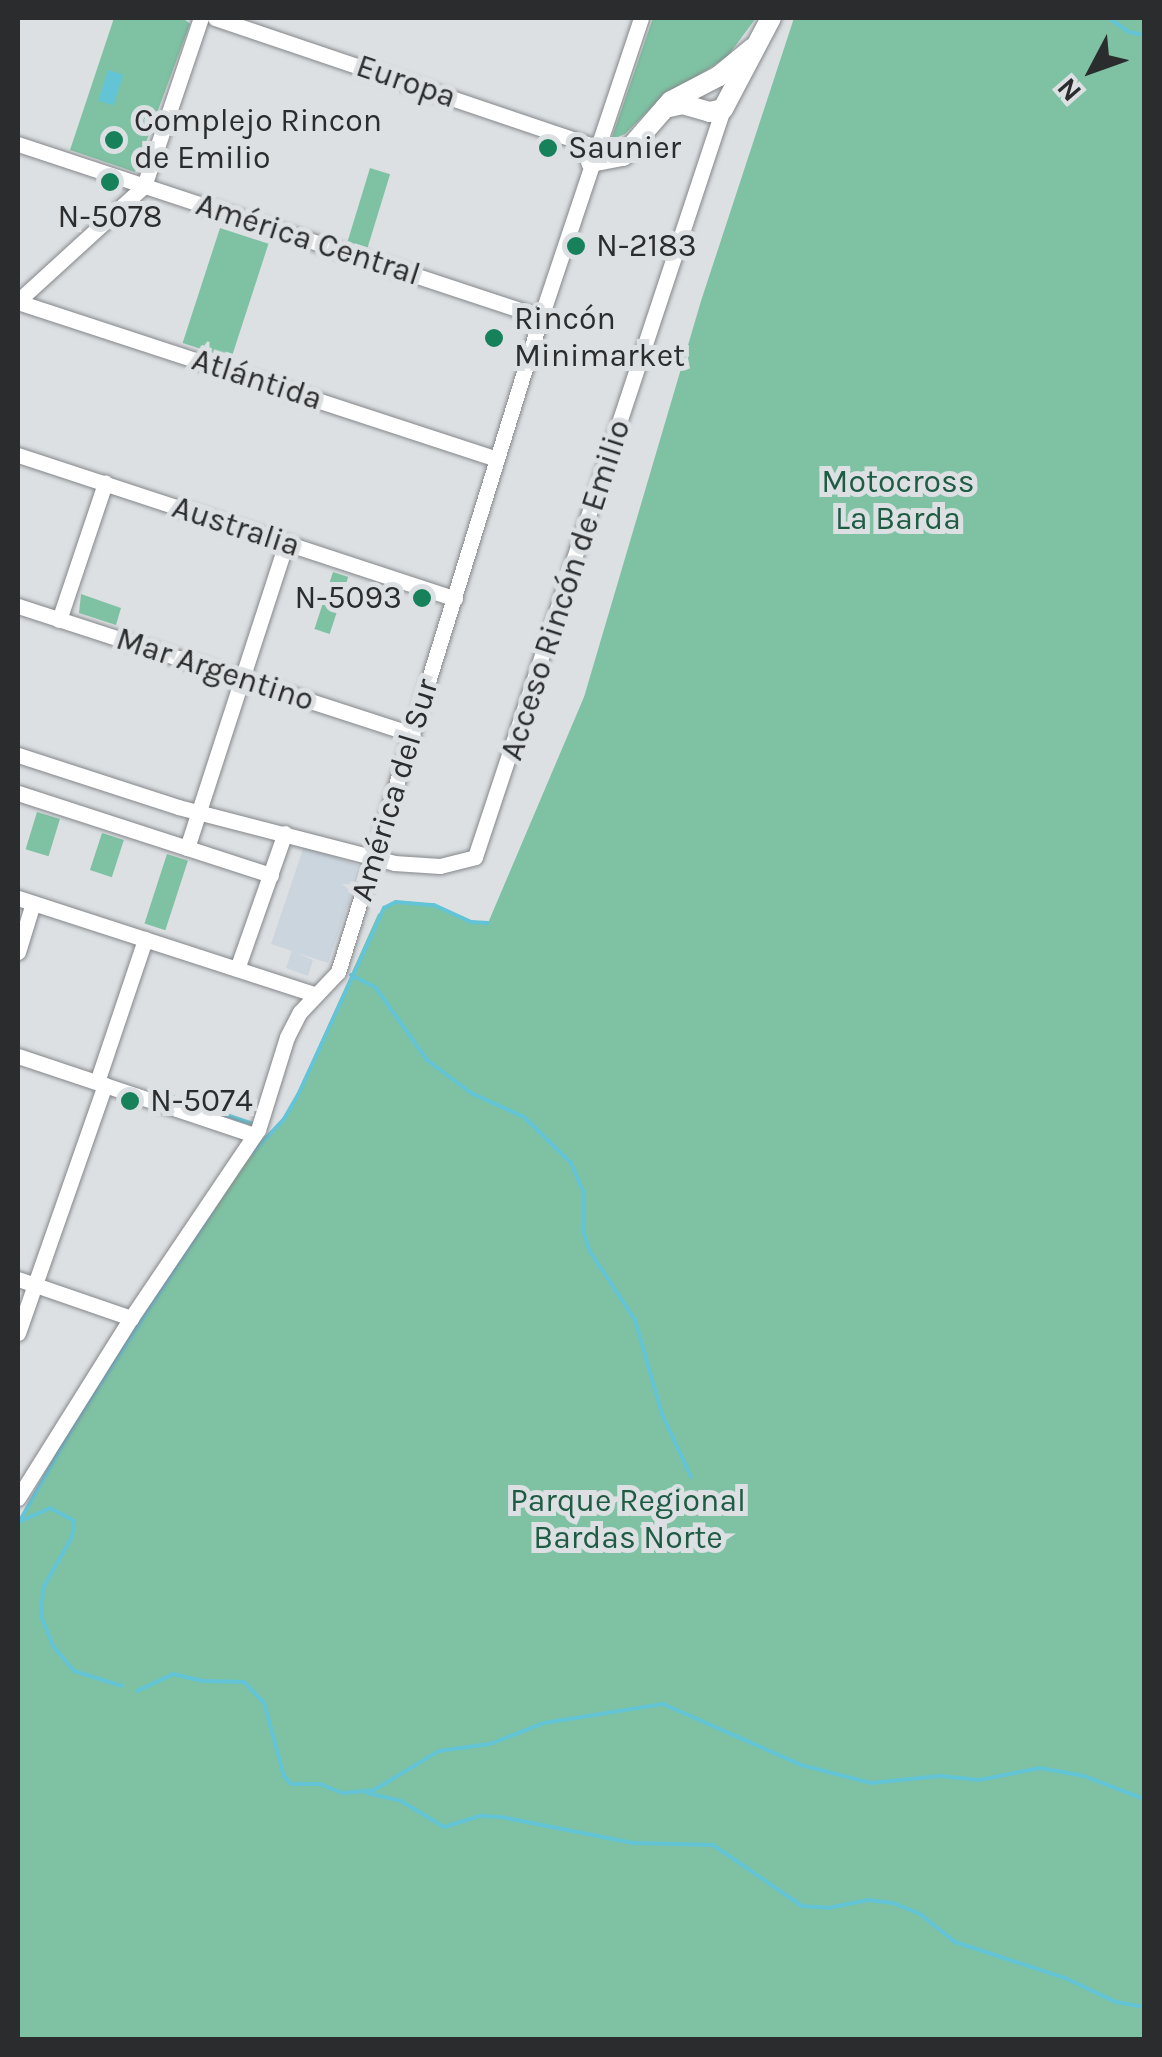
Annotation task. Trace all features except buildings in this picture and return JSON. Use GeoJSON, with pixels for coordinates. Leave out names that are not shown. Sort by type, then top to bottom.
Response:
{"type":"FeatureCollection","features":[{"type":"Feature","properties":{"kind":"main road","name":"Acceso Rincón de Emilio"},"geometry":{"type":"LineString","coordinates":[[722,110],[771,18]]}},
{"type":"Feature","properties":{"kind":"main road","name":"Acceso Rincón de Emilio"},"geometry":{"type":"LineString","coordinates":[[594,155],[622,156],[661,109],[719,76],[753,48]]}},
{"type":"Feature","properties":{"kind":"main road"},"geometry":{"type":"LineString","coordinates":[[661,109],[682,104],[710,112],[722,110]]}},
{"type":"Feature","properties":{"kind":"street"},"geometry":{"type":"LineString","coordinates":[[18,301],[144,186],[201,18]]}},
{"type":"Feature","properties":{"kind":"street","name":"Europa"},"geometry":{"type":"LineString","coordinates":[[215,18],[594,155]]}},
{"type":"Feature","properties":{"kind":"street","name":"América del Sur"},"geometry":{"type":"LineString","coordinates":[[20,1490],[254,1136],[287,1037],[316,995],[338,972],[541,318],[642,18]]}},
{"type":"Feature","properties":{"kind":"street","name":"Acceso Rincón de Emilio"},"geometry":{"type":"LineString","coordinates":[[375,858],[431,867],[462,863],[480,851],[722,110]]}},
{"type":"Feature","properties":{"kind":"street","name":"América Central"},"geometry":{"type":"LineString","coordinates":[[18,144],[541,318]]}},
{"type":"Feature","properties":{"kind":"street","name":"Atlántida"},"geometry":{"type":"LineString","coordinates":[[18,301],[498,459]]}},
{"type":"Feature","properties":{"kind":"street","name":"Australia"},"geometry":{"type":"LineString","coordinates":[[18,454],[454,599]]}},
{"type":"Feature","properties":{"kind":"street"},"geometry":{"type":"LineString","coordinates":[[59,620],[105,484]]}},
{"type":"Feature","properties":{"kind":"street"},"geometry":{"type":"LineString","coordinates":[[187,848],[286,543]]}},
{"type":"Feature","properties":{"kind":"street","name":"Mar Argentino"},"geometry":{"type":"LineString","coordinates":[[18,606],[413,734]]}},
{"type":"Feature","properties":{"kind":"street"},"geometry":{"type":"LineString","coordinates":[[18,755],[199,811],[375,858]]}},
{"type":"Feature","properties":{"kind":"street"},"geometry":{"type":"LineString","coordinates":[[18,792],[271,874]]}},
{"type":"Feature","properties":{"kind":"street"},"geometry":{"type":"LineString","coordinates":[[237,969],[285,832]]}},
{"type":"Feature","properties":{"kind":"street"},"geometry":{"type":"LineString","coordinates":[[18,952],[25,900],[316,995]]}},
{"type":"Feature","properties":{"kind":"street"},"geometry":{"type":"LineString","coordinates":[[18,1333],[145,939]]}},
{"type":"Feature","properties":{"kind":"street"},"geometry":{"type":"LineString","coordinates":[[18,1056],[254,1136]]}},
{"type":"Feature","properties":{"kind":"street"},"geometry":{"type":"LineString","coordinates":[[18,1279],[131,1318]]}},
{"type":"Feature","properties":{"kind":"shaded area"},"geometry":{"type":"Polygon","coordinates":[[[304,846],[361,866],[328,963],[297,953],[313,960],[308,976],[286,968],[292,951],[271,944],[304,846]]]}},
{"type":"Feature","properties":{"kind":"green space"},"geometry":{"type":"Polygon","coordinates":[[[114,18],[183,18],[190,24],[135,172],[70,150],[114,18]]]}},
{"type":"Feature","properties":{"kind":"green space"},"geometry":{"type":"Polygon","coordinates":[[[653,18],[756,18],[727,57],[658,101],[625,134],[611,140],[653,18]]]}},
{"type":"Feature","properties":{"kind":"green space","name":"Parque Regional Bardas Norte"},"geometry":{"type":"Polygon","coordinates":[[[794,18],[1144,18],[1144,2039],[18,2040],[18,1524],[76,1422],[237,1173],[291,1108],[378,914],[396,902],[434,905],[471,922],[488,923],[584,697],[701,301],[794,18]]]}},
{"type":"Feature","properties":{"kind":"green space"},"geometry":{"type":"Polygon","coordinates":[[[370,168],[390,174],[368,248],[347,242],[370,168]]]}},
{"type":"Feature","properties":{"kind":"green space"},"geometry":{"type":"Polygon","coordinates":[[[220,228],[269,244],[231,359],[183,343],[220,228]]]}},
{"type":"Feature","properties":{"kind":"green space"},"geometry":{"type":"Polygon","coordinates":[[[333,572],[348,577],[330,634],[314,629],[333,572]]]}},
{"type":"Feature","properties":{"kind":"green space"},"geometry":{"type":"Polygon","coordinates":[[[81,594],[121,608],[116,625],[79,613],[81,594]]]}},
{"type":"Feature","properties":{"kind":"green space"},"geometry":{"type":"Polygon","coordinates":[[[37,812],[60,819],[49,856],[26,849],[37,812]]]}},
{"type":"Feature","properties":{"kind":"green space"},"geometry":{"type":"Polygon","coordinates":[[[102,833],[124,840],[112,877],[90,870],[102,833]]]}},
{"type":"Feature","properties":{"kind":"green space"},"geometry":{"type":"Polygon","coordinates":[[[167,854],[188,861],[165,930],[144,923],[167,854]]]}},
{"type":"Feature","properties":{"kind":"water"},"geometry":{"type":"Polygon","coordinates":[[[108,70],[123,75],[113,105],[98,100],[108,70]]]}},
{"type":"Feature","properties":{"kind":"waterway"},"geometry":{"type":"LineString","coordinates":[[1109,18],[1129,32],[1144,35]]}},
{"type":"Feature","properties":{"kind":"waterway"},"geometry":{"type":"LineString","coordinates":[[252,1153],[284,1119],[298,1095],[384,908],[396,902],[434,905],[471,922],[488,923]]}},
{"type":"Feature","properties":{"kind":"waterway"},"geometry":{"type":"LineString","coordinates":[[351,975],[376,988],[427,1060],[471,1093],[524,1117],[571,1163],[584,1194],[583,1230],[589,1250],[635,1320],[662,1414],[691,1477]]}},
{"type":"Feature","properties":{"kind":"waterway"},"geometry":{"type":"LineString","coordinates":[[163,1094],[253,1124]]}},
{"type":"Feature","properties":{"kind":"waterway"},"geometry":{"type":"LineString","coordinates":[[18,1524],[76,1422],[213,1210]]}},
{"type":"Feature","properties":{"kind":"waterway"},"geometry":{"type":"LineString","coordinates":[[21,1521],[50,1508],[74,1521],[72,1537],[43,1588],[41,1616],[53,1646],[74,1671],[122,1686]]}},
{"type":"Feature","properties":{"kind":"waterway"},"geometry":{"type":"LineString","coordinates":[[137,1691],[173,1674],[203,1681],[244,1682],[264,1703],[284,1776],[291,1784],[320,1784],[342,1793],[374,1790],[439,1751],[490,1744],[544,1723],[663,1704],[801,1765],[871,1783],[940,1776],[979,1780],[1040,1768],[1084,1776],[1144,1799]]}},
{"type":"Feature","properties":{"kind":"waterway"},"geometry":{"type":"LineString","coordinates":[[367,1793],[401,1801],[444,1827],[481,1816],[501,1817],[634,1843],[713,1845],[802,1906],[828,1908],[868,1900],[893,1903],[920,1914],[955,1942],[1065,1978],[1116,2002],[1144,2007]]}},
{"type":"Feature","properties":{"kind":"place","name":"Complejo Rincon de Emilio"},"geometry":{"type":"Point","coordinates":[114,140]}},
{"type":"Feature","properties":{"kind":"place","name":"Saunier"},"geometry":{"type":"Point","coordinates":[548,148]}},
{"type":"Feature","properties":{"kind":"place","name":"N-5078"},"geometry":{"type":"Point","coordinates":[110,182]}},
{"type":"Feature","properties":{"kind":"place","name":"N-2183"},"geometry":{"type":"Point","coordinates":[576,246]}},
{"type":"Feature","properties":{"kind":"place","name":"Rincón Minimarket"},"geometry":{"type":"Point","coordinates":[494,338]}},
{"type":"Feature","properties":{"kind":"place","name":"N-5093"},"geometry":{"type":"Point","coordinates":[422,598]}},
{"type":"Feature","properties":{"kind":"place","name":"N-5074"},"geometry":{"type":"Point","coordinates":[130,1101]}},
{"type":"Feature","properties":{"kind":"park label","name":"Motocross La Barda"},"geometry":{"type":"Point","coordinates":[898,502]}}]}
